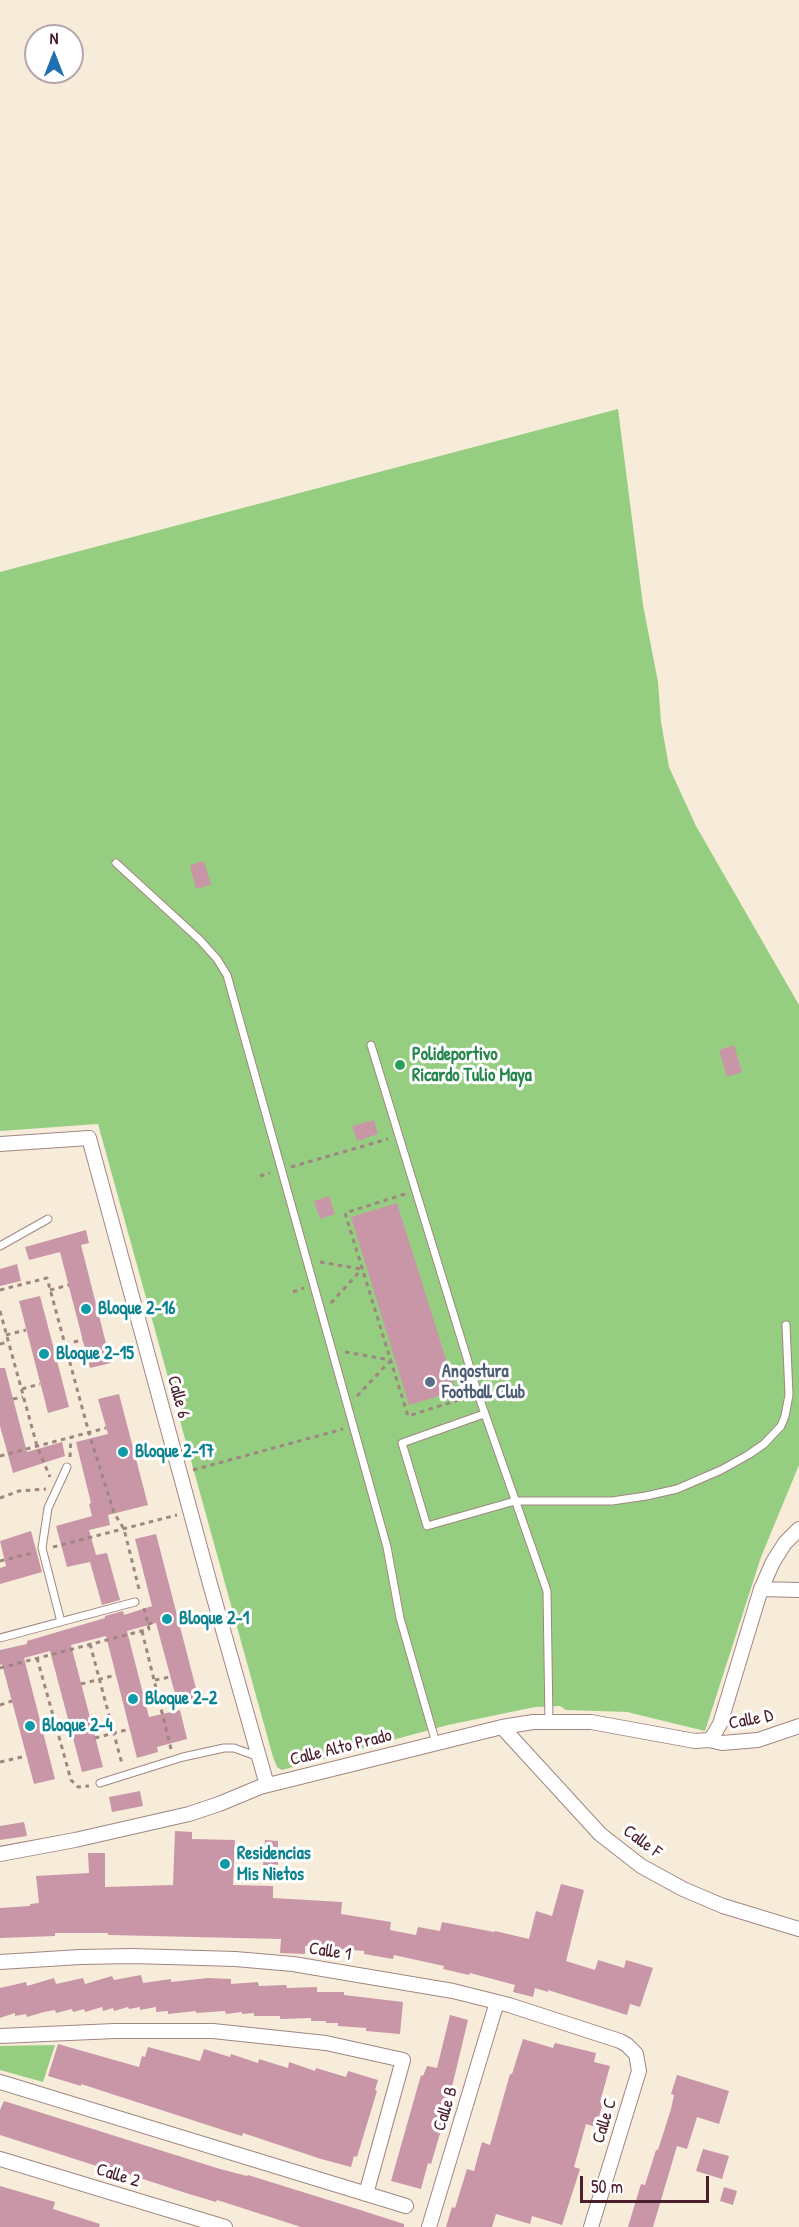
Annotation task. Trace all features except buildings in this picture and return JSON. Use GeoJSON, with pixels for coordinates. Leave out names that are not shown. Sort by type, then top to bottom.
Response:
{"type":"FeatureCollection","features":[{"type":"Feature","properties":{"kind":"street","name":"Calle 6"},"geometry":{"type":"LineString","coordinates":[[0,1144],[89,1138],[267,1785]]}},
{"type":"Feature","properties":{"kind":"street"},"geometry":{"type":"LineString","coordinates":[[702,1741],[713,1737],[720,1724],[761,1589],[773,1562],[799,1529]]}},
{"type":"Feature","properties":{"kind":"street"},"geometry":{"type":"LineString","coordinates":[[761,1589],[799,1590]]}},
{"type":"Feature","properties":{"kind":"street","name":"Calle Alto Prado"},"geometry":{"type":"LineString","coordinates":[[0,1854],[75,1840],[189,1814],[267,1785],[502,1727],[549,1722],[591,1722],[702,1741]]}},
{"type":"Feature","properties":{"kind":"street","name":"Calle D"},"geometry":{"type":"LineString","coordinates":[[702,1741],[722,1743],[758,1740],[799,1726]]}},
{"type":"Feature","properties":{"kind":"street","name":"Calle F"},"geometry":{"type":"LineString","coordinates":[[502,1727],[600,1834],[641,1866],[682,1889],[723,1906],[799,1929]]}},
{"type":"Feature","properties":{"kind":"street","name":"Calle 1"},"geometry":{"type":"LineString","coordinates":[[0,1962],[133,1956],[235,1959],[337,1970],[453,1991],[497,2002],[620,2041],[633,2050],[638,2060]]}},
{"type":"Feature","properties":{"kind":"street","name":"Calle B"},"geometry":{"type":"LineString","coordinates":[[429,2227],[497,2002]]}},
{"type":"Feature","properties":{"kind":"street"},"geometry":{"type":"LineString","coordinates":[[0,2036],[115,2031],[213,2031],[326,2043],[403,2060],[366,2194]]}},
{"type":"Feature","properties":{"kind":"street","name":"Calle C"},"geometry":{"type":"LineString","coordinates":[[591,2227],[637,2078],[638,2060]]}},
{"type":"Feature","properties":{"kind":"street"},"geometry":{"type":"LineString","coordinates":[[0,2082],[406,2206]]}},
{"type":"Feature","properties":{"kind":"street","name":"Calle 2"},"geometry":{"type":"LineString","coordinates":[[0,2159],[225,2227]]}},
{"type":"Feature","properties":{"kind":"lane"},"geometry":{"type":"LineString","coordinates":[[116,863],[200,940],[217,959],[227,975],[387,1547],[400,1618],[436,1743]]}},
{"type":"Feature","properties":{"kind":"lane"},"geometry":{"type":"LineString","coordinates":[[371,1045],[484,1414],[547,1591],[549,1722]]}},
{"type":"Feature","properties":{"kind":"lane"},"geometry":{"type":"LineString","coordinates":[[0,1246],[48,1219]]}},
{"type":"Feature","properties":{"kind":"lane"},"geometry":{"type":"LineString","coordinates":[[484,1414],[402,1443],[427,1526],[515,1501],[601,1501],[646,1496],[677,1489],[721,1470],[748,1455],[775,1434],[785,1416],[789,1395],[786,1325]]}},
{"type":"Feature","properties":{"kind":"lane"},"geometry":{"type":"LineString","coordinates":[[61,1622],[42,1550],[46,1518],[67,1467]]}},
{"type":"Feature","properties":{"kind":"lane"},"geometry":{"type":"LineString","coordinates":[[0,1638],[135,1602]]}},
{"type":"Feature","properties":{"kind":"lane"},"geometry":{"type":"LineString","coordinates":[[100,1783],[174,1760],[224,1748],[234,1748],[259,1757]]}},
{"type":"Feature","properties":{"kind":"path"},"geometry":{"type":"LineString","coordinates":[[260,1176],[399,1136]]}},
{"type":"Feature","properties":{"kind":"path"},"geometry":{"type":"LineString","coordinates":[[416,1191],[345,1213],[362,1269],[408,1416],[478,1394]]}},
{"type":"Feature","properties":{"kind":"path"},"geometry":{"type":"LineString","coordinates":[[317,1262],[362,1269]]}},
{"type":"Feature","properties":{"kind":"path"},"geometry":{"type":"LineString","coordinates":[[329,1305],[362,1269]]}},
{"type":"Feature","properties":{"kind":"path"},"geometry":{"type":"LineString","coordinates":[[0,1290],[47,1278],[89,1433],[114,1513],[124,1529],[149,1629],[0,1668]]}},
{"type":"Feature","properties":{"kind":"path"},"geometry":{"type":"LineString","coordinates":[[50,1290],[69,1285]]}},
{"type":"Feature","properties":{"kind":"path"},"geometry":{"type":"LineString","coordinates":[[0,1311],[37,1446],[56,1490],[29,1489],[0,1498]]}},
{"type":"Feature","properties":{"kind":"path"},"geometry":{"type":"LineString","coordinates":[[6,1335],[26,1330]]}},
{"type":"Feature","properties":{"kind":"path"},"geometry":{"type":"LineString","coordinates":[[65,1344],[83,1340]]}},
{"type":"Feature","properties":{"kind":"path"},"geometry":{"type":"LineString","coordinates":[[0,1344],[8,1342]]}},
{"type":"Feature","properties":{"kind":"path"},"geometry":{"type":"LineString","coordinates":[[341,1352],[391,1360]]}},
{"type":"Feature","properties":{"kind":"path"},"geometry":{"type":"LineString","coordinates":[[354,1399],[391,1360]]}},
{"type":"Feature","properties":{"kind":"path"},"geometry":{"type":"LineString","coordinates":[[21,1389],[40,1384]]}},
{"type":"Feature","properties":{"kind":"path"},"geometry":{"type":"LineString","coordinates":[[13,1399],[23,1396]]}},
{"type":"Feature","properties":{"kind":"path"},"geometry":{"type":"LineString","coordinates":[[180,1473],[353,1426]]}},
{"type":"Feature","properties":{"kind":"path"},"geometry":{"type":"LineString","coordinates":[[0,1456],[106,1428]]}},
{"type":"Feature","properties":{"kind":"path"},"geometry":{"type":"LineString","coordinates":[[67,1467],[71,1438]]}},
{"type":"Feature","properties":{"kind":"path"},"geometry":{"type":"LineString","coordinates":[[0,1561],[190,1511]]}},
{"type":"Feature","properties":{"kind":"path"},"geometry":{"type":"LineString","coordinates":[[148,1624],[156,1622]]}},
{"type":"Feature","properties":{"kind":"path"},"geometry":{"type":"LineString","coordinates":[[142,1631],[174,1760]]}},
{"type":"Feature","properties":{"kind":"path"},"geometry":{"type":"LineString","coordinates":[[90,1644],[125,1775]]}},
{"type":"Feature","properties":{"kind":"path"},"geometry":{"type":"LineString","coordinates":[[37,1658],[70,1780],[73,1785],[82,1788],[100,1783]]}},
{"type":"Feature","properties":{"kind":"path"},"geometry":{"type":"LineString","coordinates":[[81,1684],[116,1675]]}},
{"type":"Feature","properties":{"kind":"path"},"geometry":{"type":"LineString","coordinates":[[154,1680],[170,1677]]}},
{"type":"Feature","properties":{"kind":"path"},"geometry":{"type":"LineString","coordinates":[[0,1705],[12,1701]]}},
{"type":"Feature","properties":{"kind":"path"},"geometry":{"type":"LineString","coordinates":[[96,1738],[130,1729]]}},
{"type":"Feature","properties":{"kind":"path"},"geometry":{"type":"LineString","coordinates":[[0,1762],[26,1756]]}},
{"type":"Feature","properties":{"kind":"green space","name":"Polideportivo Ricardo Tulio Maya"},"geometry":{"type":"Polygon","coordinates":[[[618,409],[643,605],[658,682],[661,722],[669,767],[696,826],[799,1005],[799,1465],[761,1557],[705,1731],[627,1712],[566,1710],[560,1706],[535,1707],[448,1725],[282,1770],[277,1767],[273,1757],[98,1124],[0,1131],[0,572],[618,409]]]}},
{"type":"Feature","properties":{"kind":"green space"},"geometry":{"type":"Polygon","coordinates":[[[55,2045],[43,2082],[0,2070],[0,2046],[55,2045]]]}},
{"type":"Feature","properties":{"kind":"place","name":"Polideportivo Ricardo Tulio Maya"},"geometry":{"type":"Point","coordinates":[400,1065]}},
{"type":"Feature","properties":{"kind":"place","name":"Bloque 2-16"},"geometry":{"type":"Point","coordinates":[86,1309]}},
{"type":"Feature","properties":{"kind":"place","name":"Bloque 2-15"},"geometry":{"type":"Point","coordinates":[44,1354]}},
{"type":"Feature","properties":{"kind":"place","name":"Angostura Football Club"},"geometry":{"type":"Point","coordinates":[430,1382]}},
{"type":"Feature","properties":{"kind":"place","name":"Bloque 2-17"},"geometry":{"type":"Point","coordinates":[123,1452]}},
{"type":"Feature","properties":{"kind":"place","name":"Bloque 2-1"},"geometry":{"type":"Point","coordinates":[167,1619]}},
{"type":"Feature","properties":{"kind":"place","name":"Bloque 2-2"},"geometry":{"type":"Point","coordinates":[133,1699]}},
{"type":"Feature","properties":{"kind":"place","name":"Bloque 2-4"},"geometry":{"type":"Point","coordinates":[30,1726]}},
{"type":"Feature","properties":{"kind":"place","name":"Residencias Mis Nietos"},"geometry":{"type":"Point","coordinates":[225,1864]}}]}
